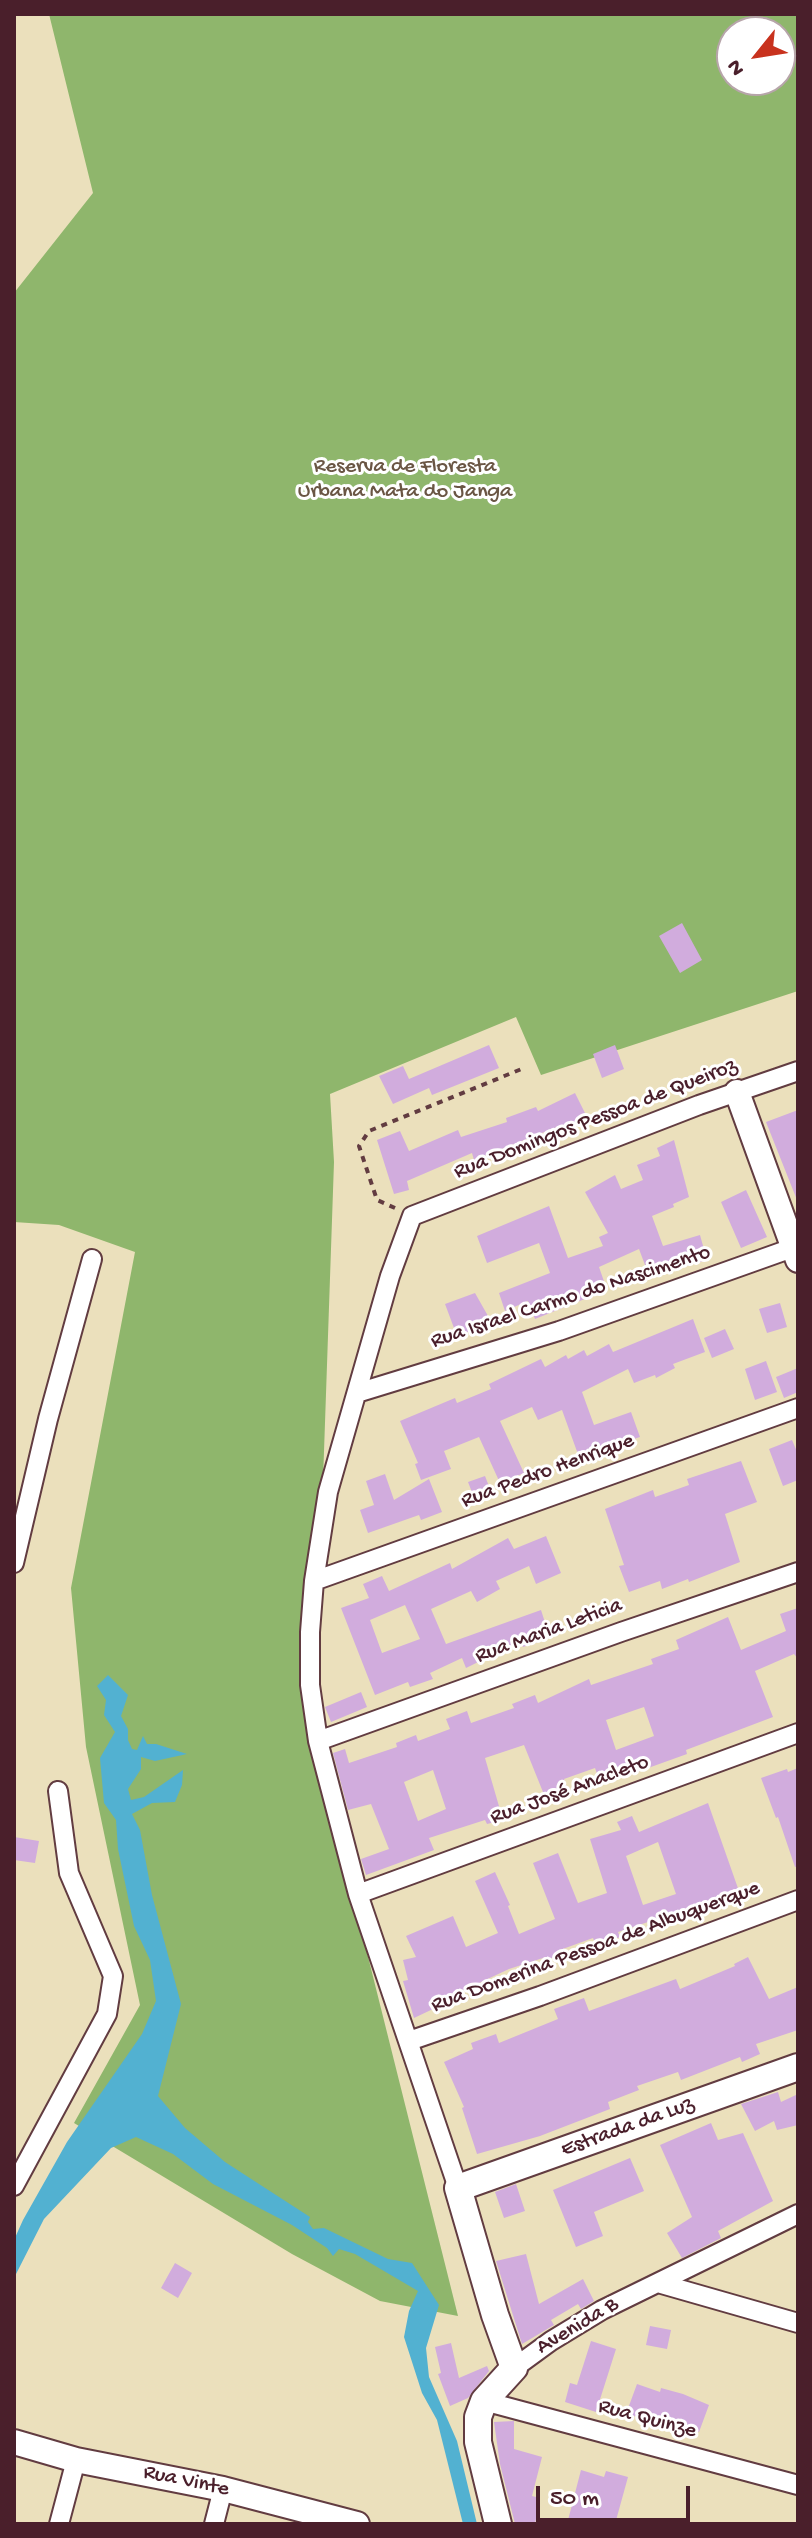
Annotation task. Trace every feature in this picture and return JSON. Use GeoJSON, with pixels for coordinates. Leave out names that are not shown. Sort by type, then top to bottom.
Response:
{"type":"FeatureCollection","features":[{"type":"Feature","properties":{"kind":"main road","name":"Estrada da Luz"},"geometry":{"type":"LineString","coordinates":[[458,2188],[798,2067]]}},
{"type":"Feature","properties":{"kind":"main road"},"geometry":{"type":"LineString","coordinates":[[458,2188],[514,2368]]}},
{"type":"Feature","properties":{"kind":"main road","name":"Avenida B"},"geometry":{"type":"LineString","coordinates":[[484,2401],[514,2368]]}},
{"type":"Feature","properties":{"kind":"main road"},"geometry":{"type":"LineString","coordinates":[[484,2401],[478,2417],[478,2442],[498,2524]]}},
{"type":"Feature","properties":{"kind":"street","name":"Rua Domingos Pessoa de Queiroz"},"geometry":{"type":"LineString","coordinates":[[412,1216],[798,1071]]}},
{"type":"Feature","properties":{"kind":"street"},"geometry":{"type":"LineString","coordinates":[[737,1092],[797,1251]]}},
{"type":"Feature","properties":{"kind":"street"},"geometry":{"type":"LineString","coordinates":[[412,1216],[390,1276],[328,1492],[314,1581],[310,1685],[318,1741],[358,1894],[458,2188]]}},
{"type":"Feature","properties":{"kind":"street","name":"Rua Israel Carmo do Nascimento"},"geometry":{"type":"LineString","coordinates":[[357,1393],[559,1331],[797,1251]]}},
{"type":"Feature","properties":{"kind":"street"},"geometry":{"type":"LineString","coordinates":[[14,1563],[48,1419],[92,1259]]}},
{"type":"Feature","properties":{"kind":"street","name":"Rua Pedro Henrique"},"geometry":{"type":"LineString","coordinates":[[314,1581],[798,1408]]}},
{"type":"Feature","properties":{"kind":"street","name":"Rua Maria Leticia"},"geometry":{"type":"LineString","coordinates":[[318,1741],[798,1572]]}},
{"type":"Feature","properties":{"kind":"street","name":"Rua José Anacleto"},"geometry":{"type":"LineString","coordinates":[[358,1894],[798,1733]]}},
{"type":"Feature","properties":{"kind":"street"},"geometry":{"type":"LineString","coordinates":[[14,2184],[107,2014],[113,1976],[69,1873],[58,1791]]}},
{"type":"Feature","properties":{"kind":"street","name":"Rua Domerina Pessoa de Albuquerque"},"geometry":{"type":"LineString","coordinates":[[409,2041],[555,1991],[798,1900]]}},
{"type":"Feature","properties":{"kind":"street","name":"Avenida B"},"geometry":{"type":"LineString","coordinates":[[514,2368],[602,2310],[798,2214]]}},
{"type":"Feature","properties":{"kind":"street"},"geometry":{"type":"LineString","coordinates":[[658,2283],[798,2323]]}},
{"type":"Feature","properties":{"kind":"street","name":"Rua Quinze"},"geometry":{"type":"LineString","coordinates":[[484,2401],[798,2485]]}},
{"type":"Feature","properties":{"kind":"street","name":"Rua Vinte"},"geometry":{"type":"LineString","coordinates":[[14,2442],[76,2460],[223,2489],[357,2524]]}},
{"type":"Feature","properties":{"kind":"street"},"geometry":{"type":"LineString","coordinates":[[59,2524],[76,2460]]}},
{"type":"Feature","properties":{"kind":"street"},"geometry":{"type":"LineString","coordinates":[[214,2524],[223,2489]]}},
{"type":"Feature","properties":{"kind":"path"},"geometry":{"type":"LineString","coordinates":[[412,1216],[377,1200],[359,1146],[369,1131],[524,1068]]}},
{"type":"Feature","properties":{"kind":"green space","name":"Reserva de Floresta Urbana Mata do Janga"},"geometry":{"type":"Polygon","coordinates":[[[49,14],[798,14],[798,991],[541,1075],[516,1017],[330,1094],[334,1162],[314,1741],[458,2316],[380,2301],[292,2254],[74,2123],[140,2005],[86,1747],[71,1588],[135,1252],[59,1225],[14,1222],[14,293],[93,193],[49,14]]]}},
{"type":"Feature","properties":{"kind":"water"},"geometry":{"type":"Polygon","coordinates":[[[108,1675],[128,1695],[121,1716],[128,1729],[132,1749],[137,1750],[143,1736],[147,1744],[187,1754],[155,1761],[141,1757],[141,1769],[128,1789],[131,1800],[144,1797],[183,1770],[182,1785],[175,1802],[152,1803],[132,1814],[140,1830],[152,1895],[181,2004],[158,2096],[185,2128],[225,2162],[310,2217],[308,2222],[313,2229],[324,2228],[388,2259],[412,2263],[439,2305],[426,2348],[429,2377],[457,2441],[477,2524],[463,2524],[437,2420],[422,2393],[404,2337],[409,2311],[418,2291],[355,2254],[339,2249],[333,2256],[327,2248],[292,2225],[213,2184],[173,2154],[136,2137],[111,2148],[44,2219],[14,2278],[14,2240],[23,2220],[67,2142],[142,2034],[156,2001],[150,1960],[134,1926],[118,1849],[116,1820],[104,1803],[100,1758],[115,1732],[104,1715],[106,1700],[97,1686],[108,1675]]]}},
{"type":"Feature","properties":{"kind":"building"},"geometry":{"type":"Polygon","coordinates":[[[682,923],[702,960],[680,973],[659,936],[682,923]]]}},
{"type":"Feature","properties":{"kind":"building"},"geometry":{"type":"Polygon","coordinates":[[[489,1045],[499,1068],[432,1095],[429,1088],[393,1104],[379,1076],[403,1066],[409,1079],[489,1045]]]}},
{"type":"Feature","properties":{"kind":"building"},"geometry":{"type":"Polygon","coordinates":[[[615,1045],[624,1069],[602,1078],[593,1054],[615,1045]]]}},
{"type":"Feature","properties":{"kind":"building"},"geometry":{"type":"Polygon","coordinates":[[[575,1093],[587,1117],[558,1131],[557,1127],[474,1160],[472,1153],[407,1181],[409,1190],[394,1194],[377,1140],[400,1131],[409,1151],[458,1130],[461,1137],[507,1122],[506,1118],[536,1107],[538,1111],[575,1093]]]}},
{"type":"Feature","properties":{"kind":"building"},"geometry":{"type":"Polygon","coordinates":[[[798,1110],[798,1200],[797,1200],[766,1122],[798,1110]]]}},
{"type":"Feature","properties":{"kind":"building"},"geometry":{"type":"Polygon","coordinates":[[[674,1140],[689,1197],[652,1216],[663,1246],[700,1235],[707,1260],[679,1268],[678,1263],[648,1273],[639,1249],[599,1267],[607,1290],[535,1319],[528,1301],[505,1311],[499,1293],[550,1273],[539,1243],[487,1263],[477,1236],[549,1206],[568,1258],[603,1246],[599,1237],[608,1233],[585,1192],[615,1175],[621,1189],[643,1180],[637,1165],[660,1156],[657,1148],[674,1140]]]}},
{"type":"Feature","properties":{"kind":"building"},"geometry":{"type":"Polygon","coordinates":[[[746,1190],[767,1237],[741,1248],[721,1202],[746,1190]]]}},
{"type":"Feature","properties":{"kind":"building"},"geometry":{"type":"Polygon","coordinates":[[[475,1293],[492,1323],[457,1336],[445,1304],[475,1293]]]}},
{"type":"Feature","properties":{"kind":"building"},"geometry":{"type":"Polygon","coordinates":[[[780,1303],[787,1327],[767,1333],[759,1309],[780,1303]]]}},
{"type":"Feature","properties":{"kind":"building"},"geometry":{"type":"Polygon","coordinates":[[[693,1319],[705,1352],[673,1364],[675,1368],[656,1378],[655,1375],[634,1383],[628,1369],[582,1392],[594,1425],[631,1412],[640,1437],[579,1457],[562,1410],[538,1420],[532,1407],[500,1421],[524,1473],[500,1483],[479,1437],[444,1451],[451,1469],[421,1480],[415,1464],[418,1463],[400,1421],[455,1398],[457,1403],[491,1389],[489,1384],[541,1359],[545,1367],[566,1355],[568,1359],[584,1350],[587,1356],[609,1344],[613,1352],[693,1319]]]}},
{"type":"Feature","properties":{"kind":"building"},"geometry":{"type":"Polygon","coordinates":[[[725,1329],[734,1349],[712,1358],[704,1338],[725,1329]]]}},
{"type":"Feature","properties":{"kind":"building"},"geometry":{"type":"Polygon","coordinates":[[[766,1361],[777,1392],[755,1400],[745,1369],[766,1361]]]}},
{"type":"Feature","properties":{"kind":"building"},"geometry":{"type":"Polygon","coordinates":[[[798,1368],[798,1392],[784,1398],[776,1377],[798,1368]]]}},
{"type":"Feature","properties":{"kind":"building"},"geometry":{"type":"Polygon","coordinates":[[[792,1440],[798,1454],[798,1480],[783,1486],[769,1449],[792,1440]]]}},
{"type":"Feature","properties":{"kind":"building"},"geometry":{"type":"Polygon","coordinates":[[[741,1461],[757,1502],[725,1514],[740,1562],[689,1582],[688,1579],[662,1589],[660,1581],[629,1592],[619,1566],[624,1565],[605,1509],[653,1490],[655,1497],[689,1485],[687,1479],[741,1461]]]}},
{"type":"Feature","properties":{"kind":"building"},"geometry":{"type":"Polygon","coordinates":[[[385,1474],[394,1500],[429,1479],[442,1512],[421,1520],[419,1515],[368,1533],[360,1510],[374,1505],[366,1481],[385,1474]]]}},
{"type":"Feature","properties":{"kind":"building"},"geometry":{"type":"Polygon","coordinates":[[[485,1476],[492,1494],[475,1500],[468,1482],[485,1476]]]}},
{"type":"Feature","properties":{"kind":"building"},"geometry":{"type":"Polygon","coordinates":[[[546,1536],[561,1573],[536,1584],[529,1566],[496,1581],[500,1589],[477,1602],[471,1591],[431,1609],[446,1644],[541,1610],[550,1638],[523,1647],[521,1641],[466,1668],[462,1658],[430,1673],[433,1679],[410,1687],[408,1682],[375,1695],[341,1608],[369,1598],[363,1584],[382,1576],[389,1591],[450,1563],[452,1569],[508,1538],[514,1549],[546,1536]],[[405,1605],[370,1620],[382,1653],[420,1639],[405,1605]]]}},
{"type":"Feature","properties":{"kind":"building"},"geometry":{"type":"Polygon","coordinates":[[[798,1608],[798,1659],[794,1654],[755,1671],[773,1717],[686,1750],[687,1754],[601,1785],[595,1768],[564,1779],[567,1788],[545,1797],[524,1745],[485,1758],[503,1820],[487,1824],[485,1820],[429,1838],[434,1850],[366,1875],[361,1859],[389,1849],[371,1804],[348,1810],[333,1753],[345,1749],[349,1763],[397,1747],[396,1743],[416,1735],[418,1741],[450,1729],[446,1719],[467,1711],[471,1723],[514,1708],[512,1704],[535,1695],[538,1703],[589,1679],[591,1685],[653,1664],[651,1659],[679,1649],[676,1640],[728,1617],[741,1650],[786,1631],[780,1614],[798,1608]],[[644,1707],[606,1720],[616,1750],[654,1736],[644,1707]],[[433,1770],[404,1782],[418,1821],[446,1809],[433,1770]]]}},
{"type":"Feature","properties":{"kind":"building"},"geometry":{"type":"Polygon","coordinates":[[[361,1692],[367,1707],[331,1722],[325,1707],[361,1692]]]}},
{"type":"Feature","properties":{"kind":"building"},"geometry":{"type":"Polygon","coordinates":[[[798,1768],[798,1866],[795,1867],[761,1778],[798,1768]]]}},
{"type":"Feature","properties":{"kind":"building"},"geometry":{"type":"Polygon","coordinates":[[[708,1803],[740,1894],[662,1924],[660,1918],[618,1932],[620,1937],[596,1946],[593,1938],[560,1950],[562,1954],[547,1960],[546,1957],[509,1969],[432,2005],[433,2009],[414,2018],[403,1981],[408,1980],[403,1960],[416,1957],[406,1936],[453,1916],[466,1947],[498,1933],[475,1881],[495,1872],[519,1934],[555,1919],[533,1863],[558,1853],[578,1903],[607,1893],[590,1839],[621,1830],[617,1822],[632,1816],[639,1832],[708,1803]],[[658,1842],[626,1856],[643,1905],[676,1894],[658,1842]]]}},
{"type":"Feature","properties":{"kind":"building"},"geometry":{"type":"Polygon","coordinates":[[[14,1837],[39,1841],[35,1863],[14,1860],[14,1837]]]}},
{"type":"Feature","properties":{"kind":"building"},"geometry":{"type":"Polygon","coordinates":[[[748,1957],[769,1999],[798,1987],[798,2030],[756,2044],[760,2054],[742,2062],[740,2057],[681,2080],[678,2072],[637,2086],[639,2090],[608,2102],[610,2109],[540,2136],[477,2154],[464,2107],[444,2062],[473,2049],[471,2043],[496,2034],[499,2043],[558,2019],[554,2009],[584,1998],[589,2011],[676,1979],[680,1989],[735,1966],[748,1957]]]}},
{"type":"Feature","properties":{"kind":"building"},"geometry":{"type":"Polygon","coordinates":[[[778,2092],[781,2102],[798,2094],[798,2125],[777,2130],[774,2121],[755,2131],[741,2104],[778,2092]]]}},
{"type":"Feature","properties":{"kind":"building"},"geometry":{"type":"Polygon","coordinates":[[[711,2123],[718,2140],[743,2133],[773,2201],[718,2231],[721,2238],[682,2258],[667,2233],[692,2217],[660,2145],[711,2123]]]}},
{"type":"Feature","properties":{"kind":"building"},"geometry":{"type":"Polygon","coordinates":[[[630,2158],[644,2191],[594,2212],[603,2236],[576,2247],[553,2190],[630,2158]]]}},
{"type":"Feature","properties":{"kind":"building"},"geometry":{"type":"Polygon","coordinates":[[[516,2184],[525,2211],[504,2218],[495,2192],[516,2184]]]}},
{"type":"Feature","properties":{"kind":"building"},"geometry":{"type":"Polygon","coordinates":[[[526,2254],[539,2304],[583,2279],[594,2301],[581,2309],[578,2304],[551,2320],[554,2325],[522,2344],[496,2261],[526,2254]]]}},
{"type":"Feature","properties":{"kind":"building"},"geometry":{"type":"Polygon","coordinates":[[[175,2263],[192,2273],[178,2298],[161,2288],[175,2263]]]}},
{"type":"Feature","properties":{"kind":"building"},"geometry":{"type":"Polygon","coordinates":[[[650,2326],[671,2330],[667,2349],[646,2345],[650,2326]]]}},
{"type":"Feature","properties":{"kind":"building"},"geometry":{"type":"Polygon","coordinates":[[[591,2341],[616,2349],[596,2412],[565,2402],[570,2383],[577,2385],[591,2341]]]}},
{"type":"Feature","properties":{"kind":"building"},"geometry":{"type":"Polygon","coordinates":[[[451,2343],[459,2378],[487,2366],[489,2371],[468,2398],[450,2406],[438,2374],[441,2373],[435,2347],[451,2343]]]}},
{"type":"Feature","properties":{"kind":"building"},"geometry":{"type":"Polygon","coordinates":[[[637,2384],[660,2392],[661,2388],[683,2394],[709,2405],[699,2432],[676,2423],[675,2427],[626,2414],[637,2384]]]}},
{"type":"Feature","properties":{"kind":"building"},"geometry":{"type":"Polygon","coordinates":[[[514,2421],[514,2449],[542,2457],[532,2496],[540,2498],[535,2524],[515,2524],[500,2464],[494,2422],[514,2421]]]}},
{"type":"Feature","properties":{"kind":"building"},"geometry":{"type":"Polygon","coordinates":[[[581,2470],[604,2477],[606,2471],[628,2477],[615,2524],[567,2524],[581,2470]]]}}]}
